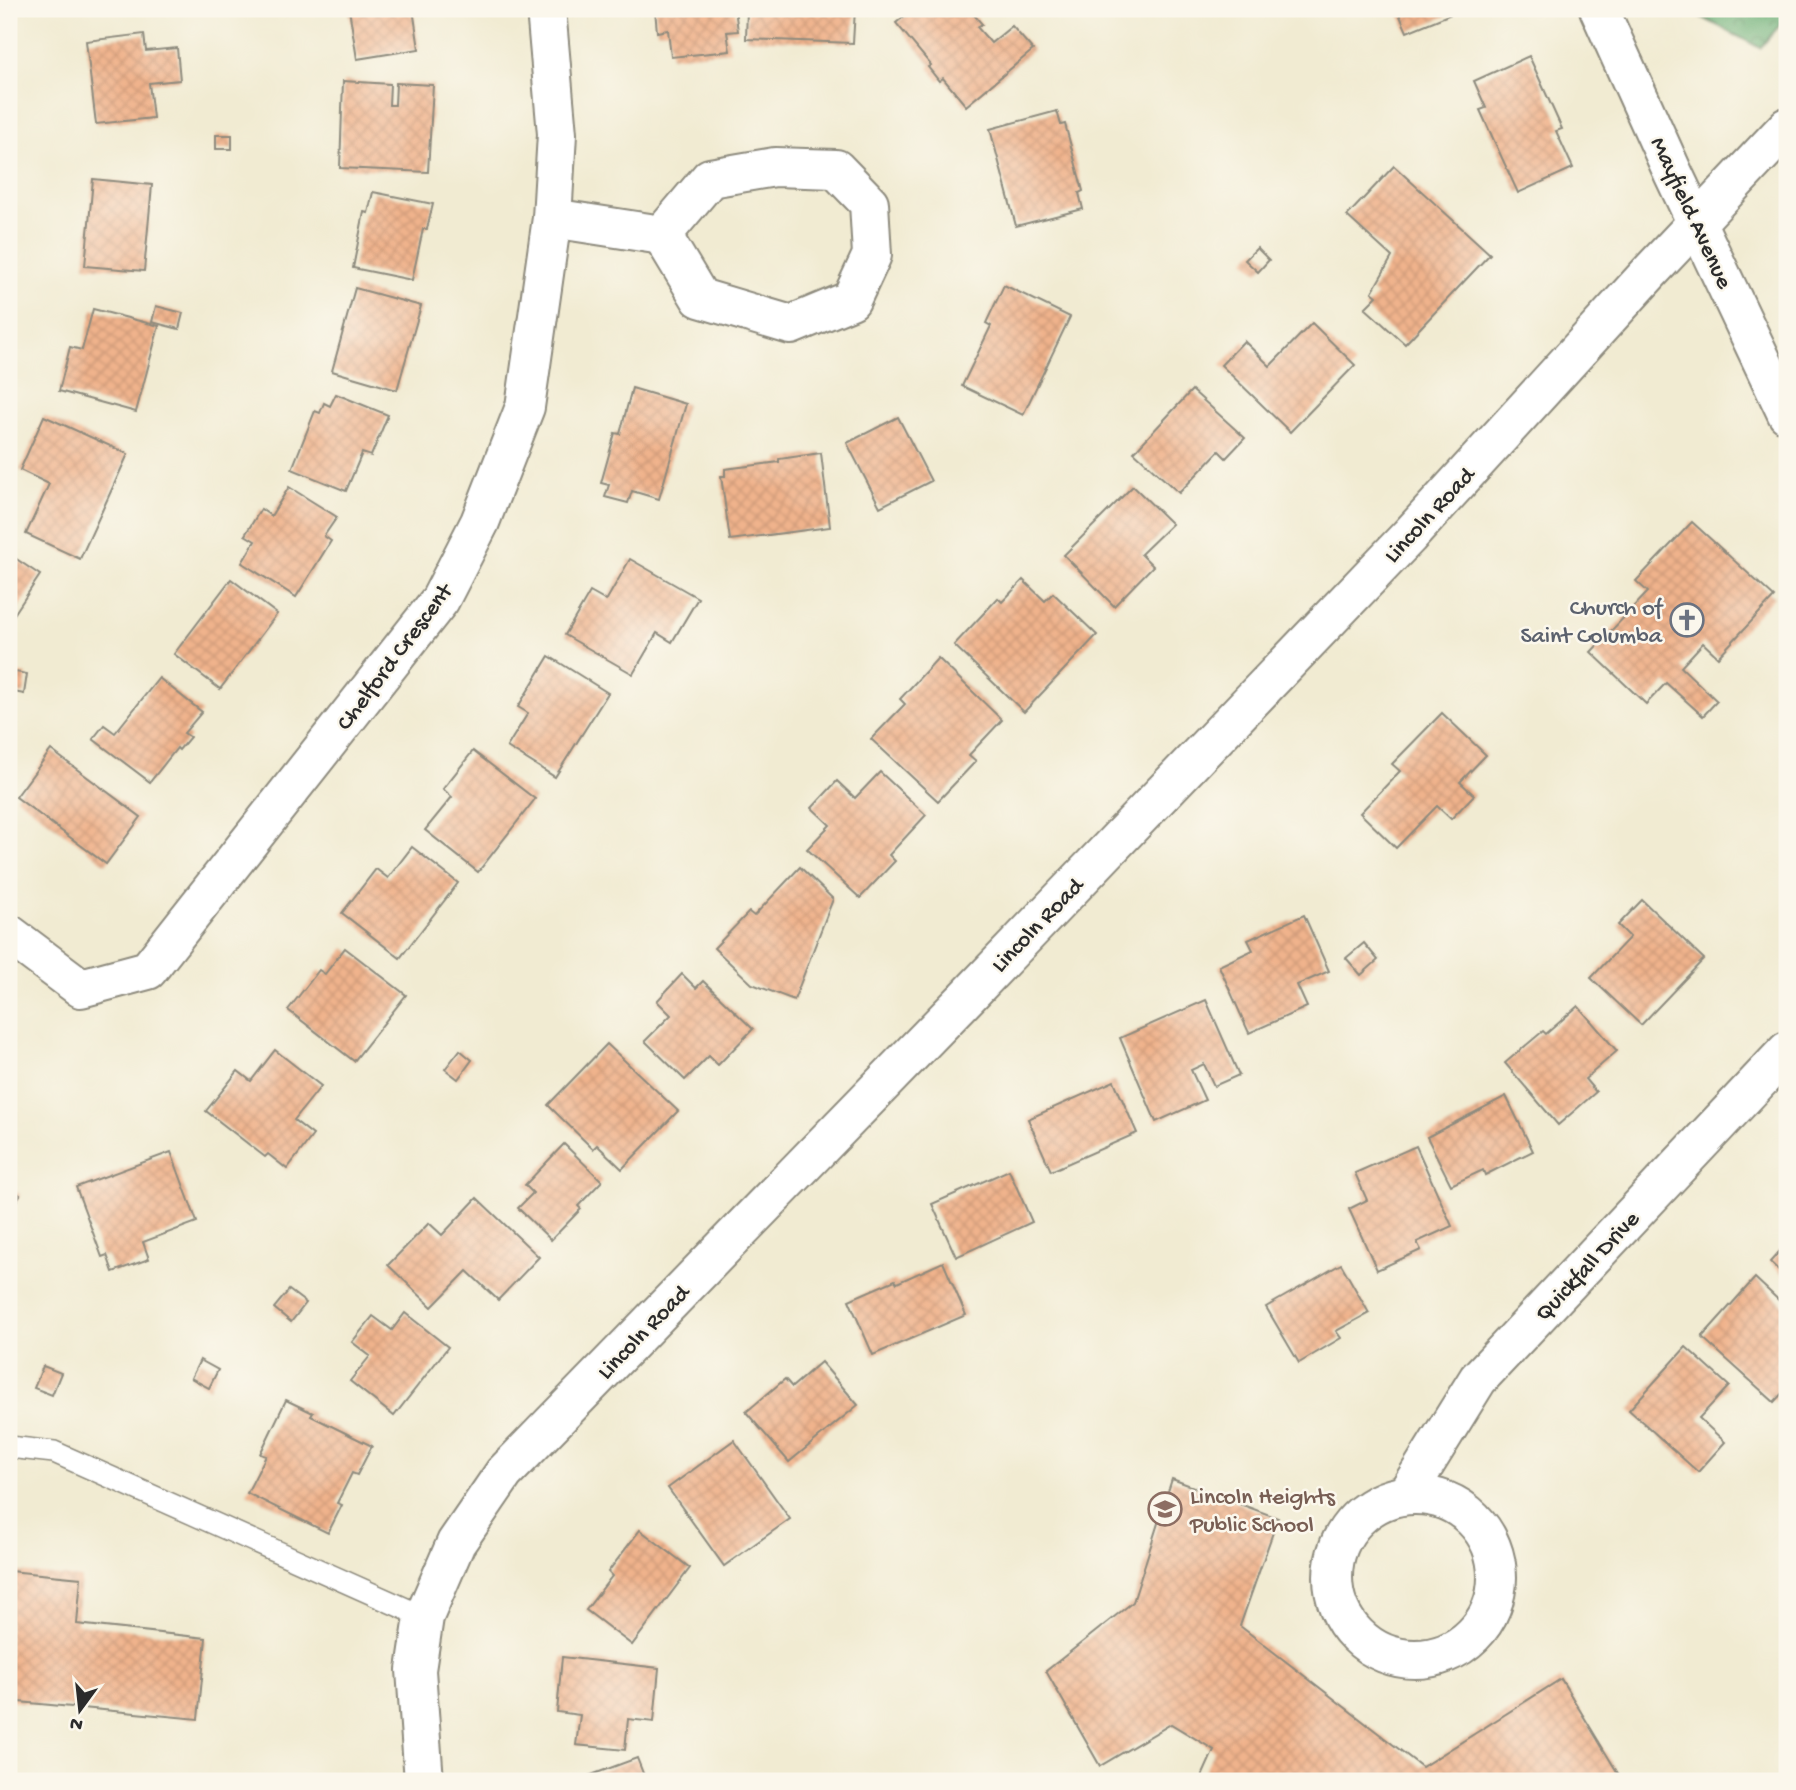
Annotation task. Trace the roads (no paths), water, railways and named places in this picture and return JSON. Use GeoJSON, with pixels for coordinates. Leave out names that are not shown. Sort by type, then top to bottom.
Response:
{"type":"FeatureCollection","features":[{"type":"Feature","properties":{"kind":"street","name":"Chelford Crescent"},"geometry":{"type":"LineString","coordinates":[[9,934],[81,988],[148,970],[440,600],[480,522],[525,407],[552,218],[557,134],[546,9]]}},
{"type":"Feature","properties":{"kind":"street","name":"Mayfield Avenue"},"geometry":{"type":"LineString","coordinates":[[1599,9],[1787,414]]}},
{"type":"Feature","properties":{"kind":"street","name":"Lincoln Road"},"geometry":{"type":"LineString","coordinates":[[424,1781],[416,1670],[424,1617],[456,1543],[504,1473],[958,1006],[1409,536],[1696,222],[1787,127]]}},
{"type":"Feature","properties":{"kind":"street"},"geometry":{"type":"LineString","coordinates":[[775,167],[836,169],[869,204],[872,255],[851,300],[791,325],[700,298],[662,234],[710,177],[775,167]]}},
{"type":"Feature","properties":{"kind":"street"},"geometry":{"type":"LineString","coordinates":[[552,218],[662,234]]}},
{"type":"Feature","properties":{"kind":"street","name":"Quickfall Drive"},"geometry":{"type":"LineString","coordinates":[[1406,1495],[1478,1379],[1787,1051]]}},
{"type":"Feature","properties":{"kind":"street"},"geometry":{"type":"LineString","coordinates":[[1406,1495],[1428,1496],[1449,1502],[1467,1514],[1482,1529],[1492,1548],[1497,1569],[1496,1590],[1490,1611],[1477,1632],[1458,1648],[1436,1657],[1411,1660],[1389,1656],[1368,1646],[1351,1630],[1339,1611],[1333,1589],[1333,1566],[1339,1544],[1352,1524],[1367,1510],[1386,1500],[1406,1495]]}},
{"type":"Feature","properties":{"kind":"lane"},"geometry":{"type":"LineString","coordinates":[[9,1447],[54,1452],[424,1617]]}},
{"type":"Feature","properties":{"kind":"place","name":"Church of Saint Columba"},"geometry":{"type":"Point","coordinates":[1687,620]}},
{"type":"Feature","properties":{"kind":"place","name":"Lincoln Heights Public School"},"geometry":{"type":"Point","coordinates":[1165,1509]}}]}
